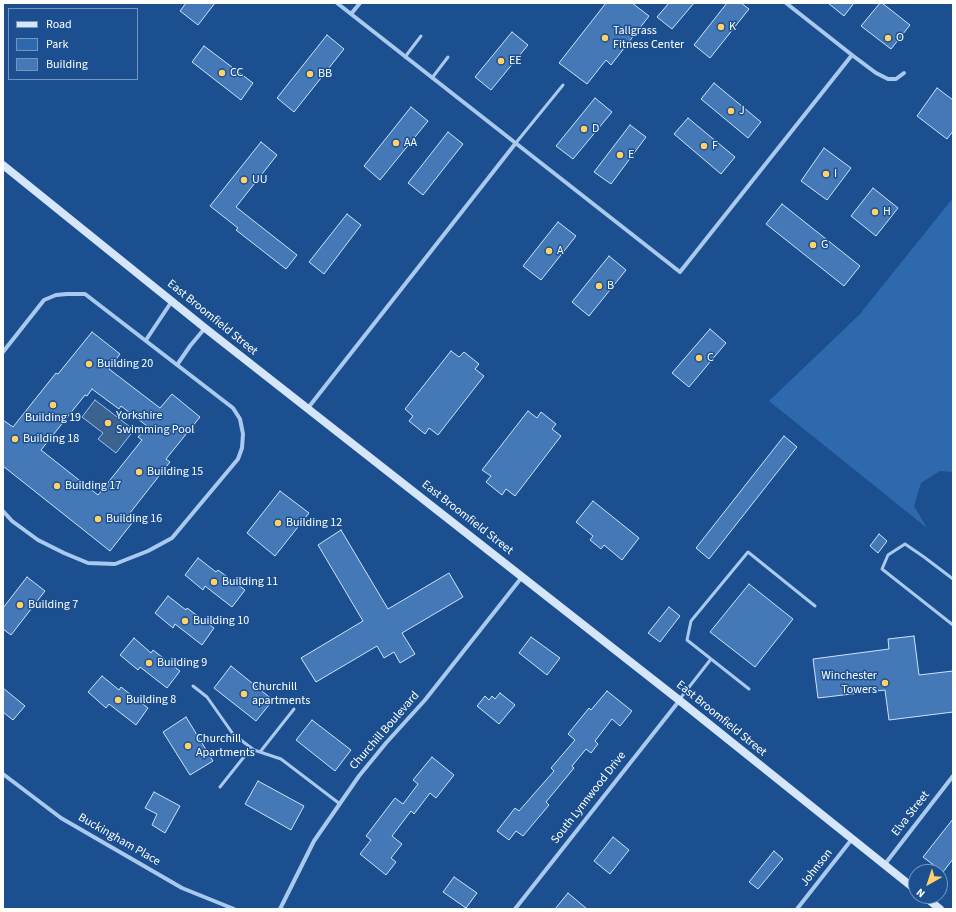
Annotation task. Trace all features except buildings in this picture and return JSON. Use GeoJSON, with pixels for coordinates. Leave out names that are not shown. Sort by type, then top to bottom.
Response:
{"type":"FeatureCollection","features":[{"type":"Feature","properties":{"kind":"main road","name":"East Broomfield Street"},"geometry":{"type":"LineString","coordinates":[[3,165],[205,328],[679,700],[908,884]]}},
{"type":"Feature","properties":{"kind":"street"},"geometry":{"type":"LineString","coordinates":[[338,3],[680,272],[852,55]]}},
{"type":"Feature","properties":{"kind":"street"},"geometry":{"type":"LineString","coordinates":[[351,14],[360,3]]}},
{"type":"Feature","properties":{"kind":"street"},"geometry":{"type":"LineString","coordinates":[[786,3],[876,73],[888,79],[896,79],[904,73]]}},
{"type":"Feature","properties":{"kind":"street"},"geometry":{"type":"LineString","coordinates":[[308,409],[516,144]]}},
{"type":"Feature","properties":{"kind":"street"},"geometry":{"type":"LineString","coordinates":[[3,352],[44,300],[56,295],[70,293],[85,294],[233,408],[240,419],[243,434],[242,448],[238,459],[172,538],[148,551],[115,564],[88,563],[38,540],[12,521],[3,511]]}},
{"type":"Feature","properties":{"kind":"street"},"geometry":{"type":"LineString","coordinates":[[146,340],[172,301]]}},
{"type":"Feature","properties":{"kind":"street"},"geometry":{"type":"LineString","coordinates":[[177,365],[205,328]]}},
{"type":"Feature","properties":{"kind":"street","name":"Churchill Boulevard"},"geometry":{"type":"LineString","coordinates":[[280,909],[314,841],[368,765],[425,700],[523,577]]}},
{"type":"Feature","properties":{"kind":"street","name":"South Lynnwood Drive"},"geometry":{"type":"LineString","coordinates":[[515,909],[679,700]]}},
{"type":"Feature","properties":{"kind":"street","name":"Buckingham Place"},"geometry":{"type":"LineString","coordinates":[[3,774],[61,818],[182,888],[234,909]]}},
{"type":"Feature","properties":{"kind":"street","name":"Elva Street"},"geometry":{"type":"LineString","coordinates":[[884,864],[953,776]]}},
{"type":"Feature","properties":{"kind":"street","name":"Johnson"},"geometry":{"type":"LineString","coordinates":[[797,909],[852,839]]}},
{"type":"Feature","properties":{"kind":"lane"},"geometry":{"type":"LineString","coordinates":[[405,57],[421,36]]}},
{"type":"Feature","properties":{"kind":"lane"},"geometry":{"type":"LineString","coordinates":[[432,78],[448,58]]}},
{"type":"Feature","properties":{"kind":"lane"},"geometry":{"type":"LineString","coordinates":[[516,144],[563,85]]}},
{"type":"Feature","properties":{"kind":"lane"},"geometry":{"type":"LineString","coordinates":[[953,579],[905,544],[888,556],[882,569],[953,625]]}},
{"type":"Feature","properties":{"kind":"lane"},"geometry":{"type":"LineString","coordinates":[[749,689],[687,640],[691,621],[748,552],[815,606]]}},
{"type":"Feature","properties":{"kind":"lane"},"geometry":{"type":"LineString","coordinates":[[679,700],[711,658]]}},
{"type":"Feature","properties":{"kind":"lane"},"geometry":{"type":"LineString","coordinates":[[193,686],[207,697],[233,734],[251,748],[281,759],[340,804]]}},
{"type":"Feature","properties":{"kind":"lane"},"geometry":{"type":"LineString","coordinates":[[260,752],[294,709]]}},
{"type":"Feature","properties":{"kind":"lane"},"geometry":{"type":"LineString","coordinates":[[220,787],[251,748]]}},
{"type":"Feature","properties":{"kind":"green space"},"geometry":{"type":"Polygon","coordinates":[[[953,198],[953,472],[940,471],[921,483],[914,506],[927,528],[769,401],[859,315],[953,198]]]}},
{"type":"Feature","properties":{"kind":"shaded area","name":"Yorkshire Swimming Pool"},"geometry":{"type":"Polygon","coordinates":[[[95,400],[134,430],[116,453],[98,439],[103,433],[82,417],[95,400]]]}},
{"type":"Feature","properties":{"kind":"place","name":"K"},"geometry":{"type":"Point","coordinates":[721,27]}},
{"type":"Feature","properties":{"kind":"place","name":"Tallgrass Fitness Center"},"geometry":{"type":"Point","coordinates":[605,38]}},
{"type":"Feature","properties":{"kind":"place","name":"O"},"geometry":{"type":"Point","coordinates":[888,38]}},
{"type":"Feature","properties":{"kind":"place","name":"EE"},"geometry":{"type":"Point","coordinates":[501,61]}},
{"type":"Feature","properties":{"kind":"place","name":"CC"},"geometry":{"type":"Point","coordinates":[222,73]}},
{"type":"Feature","properties":{"kind":"place","name":"BB"},"geometry":{"type":"Point","coordinates":[310,74]}},
{"type":"Feature","properties":{"kind":"place","name":"J"},"geometry":{"type":"Point","coordinates":[731,111]}},
{"type":"Feature","properties":{"kind":"place","name":"D"},"geometry":{"type":"Point","coordinates":[584,129]}},
{"type":"Feature","properties":{"kind":"place","name":"AA"},"geometry":{"type":"Point","coordinates":[396,143]}},
{"type":"Feature","properties":{"kind":"place","name":"F"},"geometry":{"type":"Point","coordinates":[704,146]}},
{"type":"Feature","properties":{"kind":"place","name":"E"},"geometry":{"type":"Point","coordinates":[620,155]}},
{"type":"Feature","properties":{"kind":"place","name":"I"},"geometry":{"type":"Point","coordinates":[826,174]}},
{"type":"Feature","properties":{"kind":"place","name":"UU"},"geometry":{"type":"Point","coordinates":[244,180]}},
{"type":"Feature","properties":{"kind":"place","name":"H"},"geometry":{"type":"Point","coordinates":[875,212]}},
{"type":"Feature","properties":{"kind":"place","name":"G"},"geometry":{"type":"Point","coordinates":[813,245]}},
{"type":"Feature","properties":{"kind":"place","name":"A"},"geometry":{"type":"Point","coordinates":[549,251]}},
{"type":"Feature","properties":{"kind":"place","name":"B"},"geometry":{"type":"Point","coordinates":[599,286]}},
{"type":"Feature","properties":{"kind":"place","name":"C"},"geometry":{"type":"Point","coordinates":[699,358]}},
{"type":"Feature","properties":{"kind":"place","name":"Building 20"},"geometry":{"type":"Point","coordinates":[89,364]}},
{"type":"Feature","properties":{"kind":"place","name":"Building 19"},"geometry":{"type":"Point","coordinates":[53,405]}},
{"type":"Feature","properties":{"kind":"place","name":"Yorkshire Swimming Pool"},"geometry":{"type":"Point","coordinates":[108,423]}},
{"type":"Feature","properties":{"kind":"place","name":"Building 18"},"geometry":{"type":"Point","coordinates":[15,439]}},
{"type":"Feature","properties":{"kind":"place","name":"Building 15"},"geometry":{"type":"Point","coordinates":[139,472]}},
{"type":"Feature","properties":{"kind":"place","name":"Building 17"},"geometry":{"type":"Point","coordinates":[57,486]}},
{"type":"Feature","properties":{"kind":"place","name":"Building 16"},"geometry":{"type":"Point","coordinates":[98,519]}},
{"type":"Feature","properties":{"kind":"place","name":"Building 12"},"geometry":{"type":"Point","coordinates":[278,523]}},
{"type":"Feature","properties":{"kind":"place","name":"Building 11"},"geometry":{"type":"Point","coordinates":[214,582]}},
{"type":"Feature","properties":{"kind":"place","name":"Building 7"},"geometry":{"type":"Point","coordinates":[20,605]}},
{"type":"Feature","properties":{"kind":"place","name":"Building 10"},"geometry":{"type":"Point","coordinates":[185,621]}},
{"type":"Feature","properties":{"kind":"place","name":"Building 9"},"geometry":{"type":"Point","coordinates":[149,663]}},
{"type":"Feature","properties":{"kind":"place","name":"Winchester Towers"},"geometry":{"type":"Point","coordinates":[885,683]}},
{"type":"Feature","properties":{"kind":"place","name":"Churchill apartments"},"geometry":{"type":"Point","coordinates":[244,694]}},
{"type":"Feature","properties":{"kind":"place","name":"Building 8"},"geometry":{"type":"Point","coordinates":[118,700]}},
{"type":"Feature","properties":{"kind":"place","name":"Churchill Apartments"},"geometry":{"type":"Point","coordinates":[188,746]}}]}
